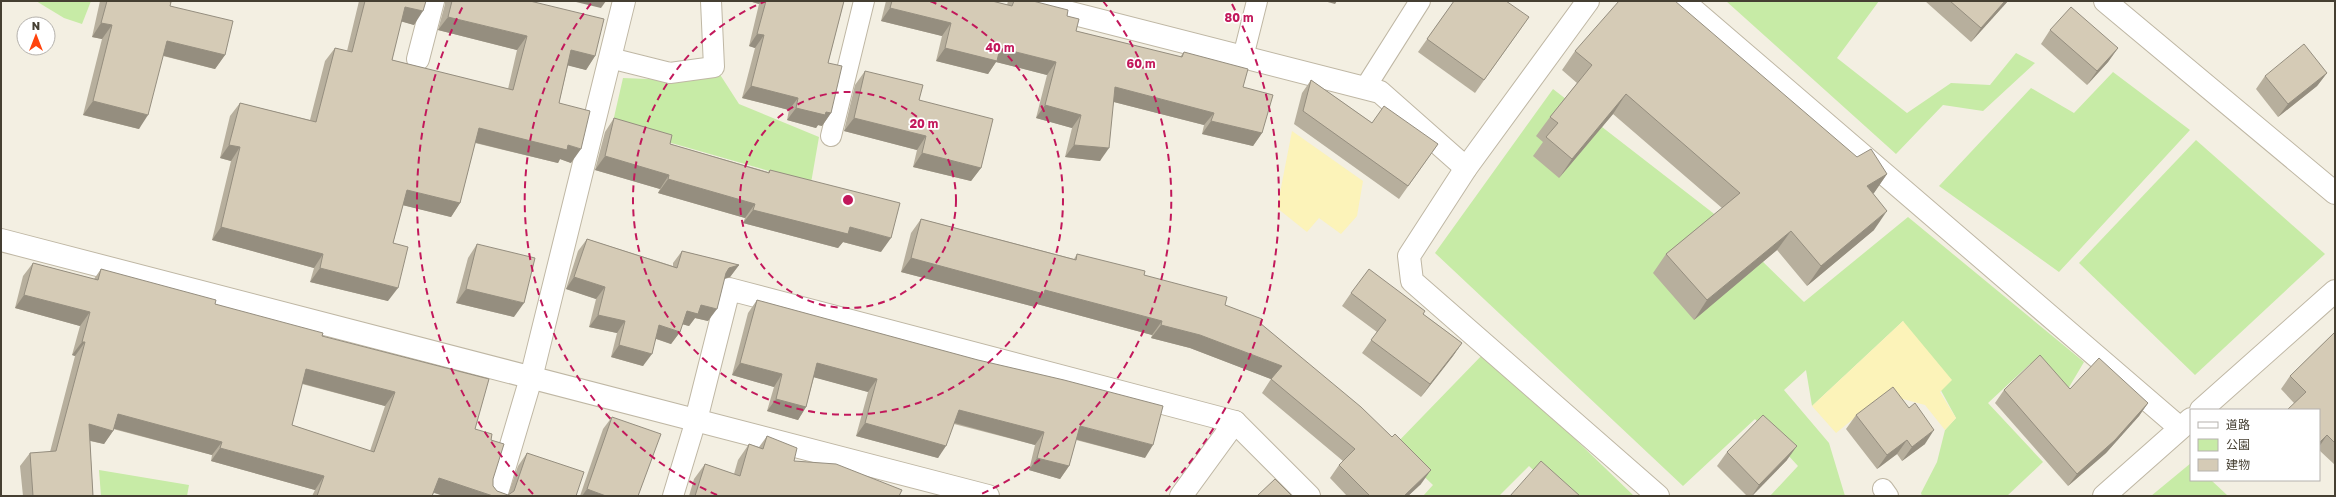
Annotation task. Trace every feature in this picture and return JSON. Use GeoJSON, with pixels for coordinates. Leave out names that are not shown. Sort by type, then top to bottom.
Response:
{"type":"FeatureCollection","features":[{"type":"Feature","properties":{"kind":"street"},"geometry":{"type":"LineString","coordinates":[[418,59],[433,1]]}},
{"type":"Feature","properties":{"kind":"street"},"geometry":{"type":"LineString","coordinates":[[496,496],[531,378],[624,1]]}},
{"type":"Feature","properties":{"kind":"street"},"geometry":{"type":"LineString","coordinates":[[1024,1],[1380,92],[1466,168]]}},
{"type":"Feature","properties":{"kind":"street"},"geometry":{"type":"LineString","coordinates":[[1588,1],[1466,168],[1409,256],[1412,281],[1658,496]]}},
{"type":"Feature","properties":{"kind":"street"},"geometry":{"type":"LineString","coordinates":[[1683,1],[2186,423],[2104,496]]}},
{"type":"Feature","properties":{"kind":"street"},"geometry":{"type":"LineString","coordinates":[[2105,1],[2335,193]]}},
{"type":"Feature","properties":{"kind":"street"},"geometry":{"type":"LineString","coordinates":[[596,20],[618,25]]}},
{"type":"Feature","properties":{"kind":"street"},"geometry":{"type":"LineString","coordinates":[[1,240],[988,496]]}},
{"type":"Feature","properties":{"kind":"street"},"geometry":{"type":"LineString","coordinates":[[696,420],[729,289],[1235,422],[1309,496]]}},
{"type":"Feature","properties":{"kind":"street"},"geometry":{"type":"LineString","coordinates":[[2202,409],[2335,291]]}},
{"type":"Feature","properties":{"kind":"street"},"geometry":{"type":"LineString","coordinates":[[1181,496],[1235,422]]}},
{"type":"Feature","properties":{"kind":"lane"},"geometry":{"type":"LineString","coordinates":[[610,58],[670,73],[714,67],[711,1]]}},
{"type":"Feature","properties":{"kind":"lane"},"geometry":{"type":"LineString","coordinates":[[831,136],[864,1]]}},
{"type":"Feature","properties":{"kind":"lane"},"geometry":{"type":"LineString","coordinates":[[1243,57],[1257,1]]}},
{"type":"Feature","properties":{"kind":"lane"},"geometry":{"type":"LineString","coordinates":[[1365,88],[1420,1]]}},
{"type":"Feature","properties":{"kind":"lane"},"geometry":{"type":"LineString","coordinates":[[673,496],[696,420]]}},
{"type":"Feature","properties":{"kind":"green space"},"geometry":{"type":"Polygon","coordinates":[[[36,1],[91,1],[82,24],[64,18],[36,1]]]}},
{"type":"Feature","properties":{"kind":"green space"},"geometry":{"type":"Polygon","coordinates":[[[1726,1],[1879,1],[1837,58],[1907,113],[1951,83],[1990,85],[2016,53],[2035,63],[1983,111],[1943,105],[1896,154],[1726,1]]]}},
{"type":"Feature","properties":{"kind":"green space"},"geometry":{"type":"Polygon","coordinates":[[[2113,72],[2190,130],[2059,272],[1939,186],[2031,88],[2074,113],[2113,72]]]}},
{"type":"Feature","properties":{"kind":"green space"},"geometry":{"type":"Polygon","coordinates":[[[719,73],[739,104],[819,137],[811,183],[612,126],[623,78],[672,80],[719,73]]]}},
{"type":"Feature","properties":{"kind":"green space"},"geometry":{"type":"Polygon","coordinates":[[[1553,89],[1713,213],[1804,302],[1908,217],[2084,362],[2065,394],[2030,364],[1988,403],[2043,462],[2007,496],[1922,496],[1921,493],[1937,462],[1945,430],[1956,418],[1903,321],[1812,406],[1806,370],[1784,390],[1829,443],[1845,496],[1770,496],[1798,466],[1755,419],[1683,486],[1435,253],[1553,89]]]}},
{"type":"Feature","properties":{"kind":"green space"},"geometry":{"type":"Polygon","coordinates":[[[2196,140],[2325,254],[2195,375],[2079,263],[2196,140]]]}},
{"type":"Feature","properties":{"kind":"green space"},"geometry":{"type":"Polygon","coordinates":[[[1485,352],[1634,496],[1560,496],[1529,466],[1499,496],[1423,496],[1433,485],[1393,447],[1485,352]]]}},
{"type":"Feature","properties":{"kind":"green space"},"geometry":{"type":"Polygon","coordinates":[[[2190,464],[2190,481],[2212,481],[2228,496],[2151,496],[2190,464]]]}},
{"type":"Feature","properties":{"kind":"green space"},"geometry":{"type":"Polygon","coordinates":[[[99,470],[189,485],[187,496],[101,496],[99,470]]]}},
{"type":"Feature","properties":{"kind":"sand"},"geometry":{"type":"Polygon","coordinates":[[[1292,131],[1363,181],[1357,216],[1341,234],[1319,218],[1307,232],[1277,208],[1292,131]]]}},
{"type":"Feature","properties":{"kind":"sand"},"geometry":{"type":"Polygon","coordinates":[[[1903,321],[1952,380],[1940,392],[1956,418],[1945,430],[1925,405],[1884,394],[1836,433],[1812,406],[1903,321]]]}},
{"type":"Feature","properties":{"kind":"building"},"geometry":{"type":"Polygon","coordinates":[[[107,1],[167,1],[171,2],[170,6],[233,21],[225,55],[167,41],[148,115],[93,101],[112,25],[101,23],[107,1]]]}},
{"type":"Feature","properties":{"kind":"building"},"geometry":{"type":"Polygon","coordinates":[[[365,1],[426,1],[423,11],[405,7],[392,60],[513,90],[527,36],[448,17],[452,1],[530,1],[604,19],[595,56],[571,50],[559,103],[590,111],[581,149],[568,145],[567,150],[479,128],[460,203],[407,190],[393,243],[408,247],[398,288],[320,268],[323,254],[221,227],[240,147],[229,145],[240,103],[316,122],[335,48],[352,52],[365,1]]]}},
{"type":"Feature","properties":{"kind":"building"},"geometry":{"type":"Polygon","coordinates":[[[766,1],[844,1],[828,63],[842,66],[831,113],[826,112],[825,115],[796,108],[798,98],[751,86],[764,35],[757,34],[766,1]]]}},
{"type":"Feature","properties":{"kind":"building"},"geometry":{"type":"Polygon","coordinates":[[[892,1],[992,1],[1012,6],[1014,1],[1033,1],[1068,10],[1067,16],[1079,19],[1076,31],[1182,57],[1184,52],[1248,69],[1243,87],[1273,95],[1262,133],[1211,121],[1214,113],[1115,87],[1109,148],[1074,145],[1081,115],[1045,105],[1056,62],[1000,48],[997,61],[945,48],[951,23],[890,8],[892,1]]]}},
{"type":"Feature","properties":{"kind":"building"},"geometry":{"type":"Polygon","coordinates":[[[1454,1],[1506,1],[1529,17],[1484,80],[1427,39],[1454,1]]]}},
{"type":"Feature","properties":{"kind":"building"},"geometry":{"type":"Polygon","coordinates":[[[1619,1],[1675,1],[1857,157],[1871,149],[1887,174],[1867,186],[1887,211],[1821,266],[1791,231],[1707,300],[1666,254],[1740,193],[1626,94],[1572,159],[1546,137],[1558,123],[1550,117],[1592,65],[1575,51],[1619,1]]]}},
{"type":"Feature","properties":{"kind":"building"},"geometry":{"type":"Polygon","coordinates":[[[1950,1],[2005,1],[1981,28],[1950,1]]]}},
{"type":"Feature","properties":{"kind":"building"},"geometry":{"type":"Polygon","coordinates":[[[2071,7],[2118,48],[2097,71],[2050,30],[2071,7]]]}},
{"type":"Feature","properties":{"kind":"building"},"geometry":{"type":"Polygon","coordinates":[[[2304,44],[2327,73],[2288,104],[2265,76],[2304,44]]]}},
{"type":"Feature","properties":{"kind":"building"},"geometry":{"type":"Polygon","coordinates":[[[865,71],[923,85],[919,100],[993,119],[981,168],[922,153],[926,136],[854,118],[865,71]]]}},
{"type":"Feature","properties":{"kind":"building"},"geometry":{"type":"Polygon","coordinates":[[[1311,80],[1372,123],[1384,106],[1438,144],[1408,186],[1303,111],[1311,80]]]}},
{"type":"Feature","properties":{"kind":"building"},"geometry":{"type":"Polygon","coordinates":[[[614,118],[672,135],[670,144],[769,173],[770,170],[900,203],[891,238],[850,227],[848,234],[753,210],[755,204],[668,179],[669,175],[605,156],[614,118]]]}},
{"type":"Feature","properties":{"kind":"building"},"geometry":{"type":"Polygon","coordinates":[[[921,219],[1076,260],[1077,254],[1145,271],[1144,275],[1227,297],[1225,305],[1262,319],[1260,323],[1361,407],[1392,437],[1395,434],[1431,470],[1404,496],[1370,496],[1339,465],[1355,449],[1271,379],[1282,366],[1200,335],[1161,325],[1162,321],[1045,290],[1044,294],[911,258],[921,219]]]}},
{"type":"Feature","properties":{"kind":"building"},"geometry":{"type":"Polygon","coordinates":[[[587,239],[677,268],[682,251],[739,265],[729,268],[726,273],[717,309],[701,305],[698,314],[687,311],[680,332],[659,325],[652,354],[619,345],[625,321],[598,315],[605,287],[574,277],[587,239]]]}},
{"type":"Feature","properties":{"kind":"building"},"geometry":{"type":"Polygon","coordinates":[[[477,244],[535,258],[524,303],[466,289],[477,244]]]}},
{"type":"Feature","properties":{"kind":"building"},"geometry":{"type":"Polygon","coordinates":[[[33,263],[98,280],[101,269],[216,300],[215,304],[323,333],[322,336],[489,379],[475,429],[492,434],[491,440],[504,444],[493,479],[493,486],[497,491],[508,495],[514,491],[527,453],[584,472],[576,496],[493,496],[439,478],[432,496],[317,496],[324,476],[220,448],[222,442],[118,414],[113,431],[89,424],[93,496],[33,496],[30,453],[56,451],[85,342],[82,342],[90,312],[24,295],[33,263]],[[306,369],[292,425],[374,452],[395,392],[306,369]]]}},
{"type":"Feature","properties":{"kind":"building"},"geometry":{"type":"Polygon","coordinates":[[[1369,269],[1425,311],[1423,314],[1462,343],[1430,384],[1371,340],[1386,320],[1351,293],[1369,269]]]}},
{"type":"Feature","properties":{"kind":"building"},"geometry":{"type":"Polygon","coordinates":[[[757,300],[978,360],[1064,380],[1163,406],[1153,445],[1080,426],[1069,466],[1037,458],[1044,432],[959,410],[946,446],[865,423],[877,379],[817,363],[806,407],[776,399],[782,374],[740,363],[757,300]]]}},
{"type":"Feature","properties":{"kind":"building"},"geometry":{"type":"Polygon","coordinates":[[[2335,332],[2335,443],[2327,435],[2320,442],[2320,409],[2288,409],[2306,392],[2290,376],[2335,332]]]}},
{"type":"Feature","properties":{"kind":"building"},"geometry":{"type":"Polygon","coordinates":[[[2040,355],[2070,389],[2099,358],[2148,403],[2115,440],[2077,474],[2004,390],[2040,355]]]}},
{"type":"Feature","properties":{"kind":"building"},"geometry":{"type":"Polygon","coordinates":[[[1893,387],[1909,408],[1915,403],[1934,430],[1912,447],[1907,440],[1887,455],[1856,415],[1893,387]]]}},
{"type":"Feature","properties":{"kind":"building"},"geometry":{"type":"Polygon","coordinates":[[[1763,415],[1797,446],[1759,485],[1727,452],[1763,415]]]}},
{"type":"Feature","properties":{"kind":"building"},"geometry":{"type":"Polygon","coordinates":[[[612,417],[661,434],[638,496],[606,496],[587,489],[612,417]]]}},
{"type":"Feature","properties":{"kind":"building"},"geometry":{"type":"Polygon","coordinates":[[[767,436],[797,448],[794,461],[836,464],[902,490],[899,496],[695,496],[705,464],[740,476],[749,444],[763,449],[767,436]]]}},
{"type":"Feature","properties":{"kind":"building"},"geometry":{"type":"Polygon","coordinates":[[[1541,461],[1580,496],[1510,496],[1541,461]]]}},
{"type":"Feature","properties":{"kind":"building"},"geometry":{"type":"Polygon","coordinates":[[[1275,479],[1292,496],[1257,496],[1275,479]]]}}]}
